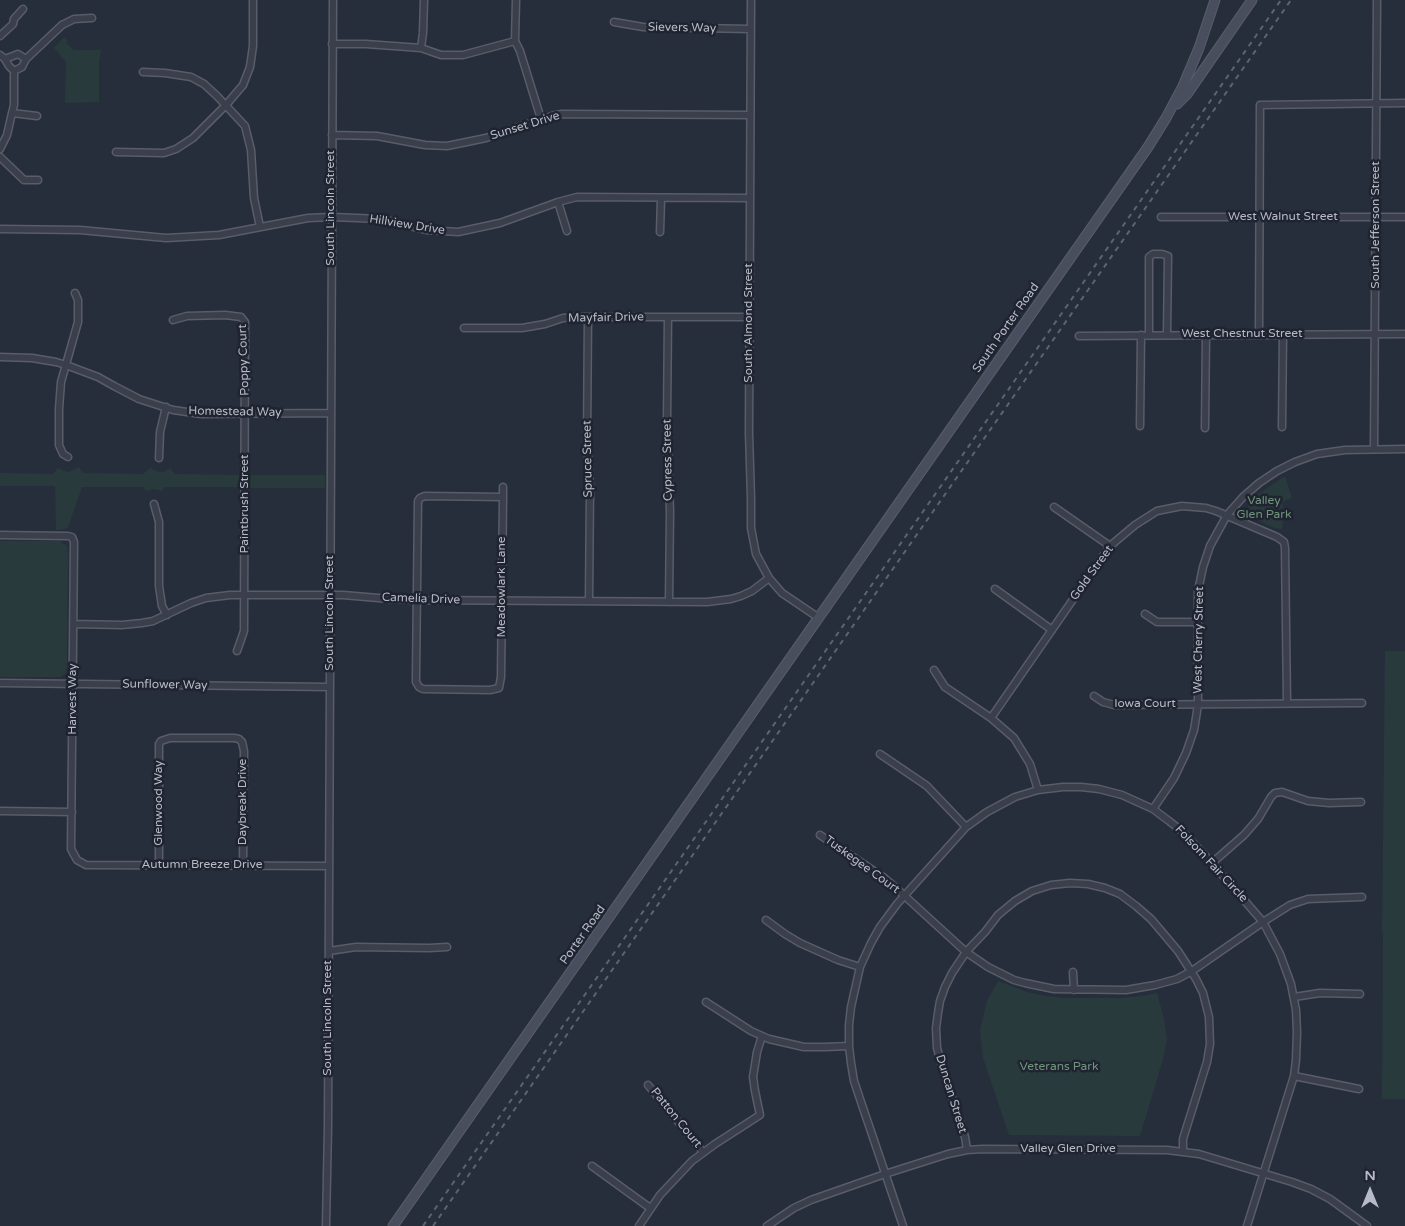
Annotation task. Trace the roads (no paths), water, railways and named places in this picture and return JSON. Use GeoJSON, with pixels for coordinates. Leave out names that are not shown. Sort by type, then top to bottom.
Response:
{"type":"FeatureCollection","features":[{"type":"Feature","properties":{"kind":"street"},"geometry":{"type":"LineString","coordinates":[[116,152],[164,154],[176,149],[193,138],[226,105],[242,85],[250,67],[253,46],[254,0]]}},
{"type":"Feature","properties":{"kind":"street","name":"South Lincoln Street"},"geometry":{"type":"LineString","coordinates":[[326,1226],[333,0]]}},
{"type":"Feature","properties":{"kind":"street"},"geometry":{"type":"LineString","coordinates":[[421,48],[424,0]]}},
{"type":"Feature","properties":{"kind":"street"},"geometry":{"type":"LineString","coordinates":[[516,0],[515,41],[520,51],[541,120]]}},
{"type":"Feature","properties":{"kind":"street","name":"South Almond Street"},"geometry":{"type":"LineString","coordinates":[[751,0],[748,433],[751,528],[756,554],[769,578],[782,592],[819,618]]}},
{"type":"Feature","properties":{"kind":"street","name":"South Porter Road"},"geometry":{"type":"LineString","coordinates":[[792,657],[1148,147],[1183,86],[1216,0]]}},
{"type":"Feature","properties":{"kind":"street"},"geometry":{"type":"LineString","coordinates":[[1171,109],[1187,94],[1252,0]]}},
{"type":"Feature","properties":{"kind":"street","name":"South Jefferson Street"},"geometry":{"type":"LineString","coordinates":[[1374,449],[1377,0]]}},
{"type":"Feature","properties":{"kind":"street"},"geometry":{"type":"LineString","coordinates":[[0,36],[13,24],[14,19],[23,9]]}},
{"type":"Feature","properties":{"kind":"street"},"geometry":{"type":"LineString","coordinates":[[14,71],[22,67],[26,59],[62,25],[74,19],[92,18]]}},
{"type":"Feature","properties":{"kind":"street","name":"Sievers Way"},"geometry":{"type":"LineString","coordinates":[[614,22],[643,27],[751,29]]}},
{"type":"Feature","properties":{"kind":"street"},"geometry":{"type":"LineString","coordinates":[[332,44],[366,44],[421,48],[442,55],[463,55],[515,41]]}},
{"type":"Feature","properties":{"kind":"street"},"geometry":{"type":"LineString","coordinates":[[0,149],[7,135],[14,105],[14,71],[3,57],[18,54],[26,59]]}},
{"type":"Feature","properties":{"kind":"street"},"geometry":{"type":"LineString","coordinates":[[143,72],[191,77],[204,84],[245,126],[251,150],[254,198],[260,227]]}},
{"type":"Feature","properties":{"kind":"street"},"geometry":{"type":"LineString","coordinates":[[1259,334],[1260,104],[1405,103]]}},
{"type":"Feature","properties":{"kind":"street"},"geometry":{"type":"LineString","coordinates":[[12,113],[37,116]]}},
{"type":"Feature","properties":{"kind":"street","name":"Sunset Drive"},"geometry":{"type":"LineString","coordinates":[[332,135],[377,136],[425,145],[447,146],[486,138],[552,116],[576,114],[750,115]]}},
{"type":"Feature","properties":{"kind":"street"},"geometry":{"type":"LineString","coordinates":[[0,158],[24,180],[38,180]]}},
{"type":"Feature","properties":{"kind":"street","name":"Hillview Drive"},"geometry":{"type":"LineString","coordinates":[[0,229],[80,230],[166,238],[218,235],[308,218],[332,217],[381,219],[428,230],[458,232],[500,223],[577,197],[750,198]]}},
{"type":"Feature","properties":{"kind":"street"},"geometry":{"type":"LineString","coordinates":[[660,232],[661,198]]}},
{"type":"Feature","properties":{"kind":"street"},"geometry":{"type":"LineString","coordinates":[[558,202],[567,231]]}},
{"type":"Feature","properties":{"kind":"street","name":"West Walnut Street"},"geometry":{"type":"LineString","coordinates":[[1161,217],[1405,217]]}},
{"type":"Feature","properties":{"kind":"street"},"geometry":{"type":"LineString","coordinates":[[1149,335],[1149,257],[1153,254],[1162,254],[1168,256],[1167,335]]}},
{"type":"Feature","properties":{"kind":"street"},"geometry":{"type":"LineString","coordinates":[[68,457],[63,454],[59,445],[59,399],[61,382],[78,322],[78,300],[75,293]]}},
{"type":"Feature","properties":{"kind":"street","name":"Poppy Court"},"geometry":{"type":"LineString","coordinates":[[173,320],[195,315],[236,316],[244,320],[246,413]]}},
{"type":"Feature","properties":{"kind":"street","name":"Mayfair Drive"},"geometry":{"type":"LineString","coordinates":[[464,328],[522,328],[563,318],[588,316],[749,317]]}},
{"type":"Feature","properties":{"kind":"street","name":"Spruce Street"},"geometry":{"type":"LineString","coordinates":[[588,316],[589,601]]}},
{"type":"Feature","properties":{"kind":"street","name":"Cypress Street"},"geometry":{"type":"LineString","coordinates":[[668,317],[667,419],[670,512],[668,602]]}},
{"type":"Feature","properties":{"kind":"street"},"geometry":{"type":"LineString","coordinates":[[1282,427],[1283,334]]}},
{"type":"Feature","properties":{"kind":"street","name":"West Chestnut Street"},"geometry":{"type":"LineString","coordinates":[[1079,336],[1405,334]]}},
{"type":"Feature","properties":{"kind":"street"},"geometry":{"type":"LineString","coordinates":[[1140,426],[1141,335]]}},
{"type":"Feature","properties":{"kind":"street"},"geometry":{"type":"LineString","coordinates":[[1205,428],[1206,335]]}},
{"type":"Feature","properties":{"kind":"street","name":"Homestead Way"},"geometry":{"type":"LineString","coordinates":[[0,357],[32,358],[66,365],[98,377],[120,390],[139,398],[173,410],[201,414],[331,413]]}},
{"type":"Feature","properties":{"kind":"street"},"geometry":{"type":"LineString","coordinates":[[159,458],[160,432],[166,407]]}},
{"type":"Feature","properties":{"kind":"street","name":"Paintbrush Street"},"geometry":{"type":"LineString","coordinates":[[237,651],[244,632],[246,413]]}},
{"type":"Feature","properties":{"kind":"street","name":"West Cherry Street"},"geometry":{"type":"LineString","coordinates":[[1153,809],[1174,778],[1194,730],[1198,705],[1198,591],[1210,546],[1228,516],[1243,497],[1258,483],[1295,462],[1317,454],[1345,450],[1405,449]]}},
{"type":"Feature","properties":{"kind":"street","name":"Meadowlark Lane"},"geometry":{"type":"LineString","coordinates":[[417,600],[416,682],[419,687],[429,690],[490,690],[499,688],[501,677],[503,487]]}},
{"type":"Feature","properties":{"kind":"street"},"geometry":{"type":"LineString","coordinates":[[417,600],[418,504],[420,498],[432,496],[503,497]]}},
{"type":"Feature","properties":{"kind":"street"},"geometry":{"type":"LineString","coordinates":[[154,504],[159,522],[159,591],[162,606],[167,615]]}},
{"type":"Feature","properties":{"kind":"street","name":"Gold Street"},"geometry":{"type":"LineString","coordinates":[[991,718],[1110,546],[1135,525],[1157,512],[1182,506],[1206,508],[1277,536],[1284,542],[1287,703]]}},
{"type":"Feature","properties":{"kind":"street"},"geometry":{"type":"LineString","coordinates":[[1054,507],[1110,546]]}},
{"type":"Feature","properties":{"kind":"street","name":"Harvest Way"},"geometry":{"type":"LineString","coordinates":[[0,535],[72,537],[74,542],[71,849],[78,860]]}},
{"type":"Feature","properties":{"kind":"street","name":"Camelia Drive"},"geometry":{"type":"LineString","coordinates":[[73,624],[122,625],[142,623],[153,621],[206,598],[244,594],[350,595],[417,600],[708,602],[731,599],[752,591],[769,578]]}},
{"type":"Feature","properties":{"kind":"street"},"geometry":{"type":"LineString","coordinates":[[995,589],[1052,630]]}},
{"type":"Feature","properties":{"kind":"street"},"geometry":{"type":"LineString","coordinates":[[1145,614],[1157,622],[1198,622]]}},
{"type":"Feature","properties":{"kind":"street","name":"Porter Road"},"geometry":{"type":"LineString","coordinates":[[393,1226],[792,657]]}},
{"type":"Feature","properties":{"kind":"street"},"geometry":{"type":"LineString","coordinates":[[934,670],[945,687],[991,718],[1014,738],[1030,764],[1038,790]]}},
{"type":"Feature","properties":{"kind":"street","name":"Sunflower Way"},"geometry":{"type":"LineString","coordinates":[[0,683],[330,687]]}},
{"type":"Feature","properties":{"kind":"street","name":"Iowa Court"},"geometry":{"type":"LineString","coordinates":[[1094,696],[1103,702],[1114,705],[1362,703]]}},
{"type":"Feature","properties":{"kind":"street","name":"Daybreak Drive"},"geometry":{"type":"LineString","coordinates":[[161,741],[170,738],[234,738],[241,741],[244,746],[243,865]]}},
{"type":"Feature","properties":{"kind":"street","name":"Glenwood Way"},"geometry":{"type":"LineString","coordinates":[[159,865],[159,744],[161,741]]}},
{"type":"Feature","properties":{"kind":"street"},"geometry":{"type":"LineString","coordinates":[[880,754],[927,786],[966,826]]}},
{"type":"Feature","properties":{"kind":"street","name":"Folsom Fair Circle"},"geometry":{"type":"LineString","coordinates":[[903,1226],[854,1081],[849,1046],[851,1007],[860,967],[880,927],[904,896],[966,826],[1015,797],[1038,790],[1063,787],[1082,787],[1122,795],[1153,809],[1183,832],[1263,922],[1280,954],[1294,997],[1298,1032],[1294,1076],[1248,1226]]}},
{"type":"Feature","properties":{"kind":"street"},"geometry":{"type":"LineString","coordinates":[[1212,863],[1244,835],[1258,819],[1275,793],[1282,792],[1315,801],[1361,802]]}},
{"type":"Feature","properties":{"kind":"street"},"geometry":{"type":"LineString","coordinates":[[0,811],[72,812]]}},
{"type":"Feature","properties":{"kind":"street","name":"Tuskegee Court"},"geometry":{"type":"LineString","coordinates":[[820,835],[882,877],[966,952],[1014,980],[1054,990],[1135,990],[1177,979],[1192,971],[1290,905],[1308,899],[1362,896]]}},
{"type":"Feature","properties":{"kind":"street","name":"Autumn Breeze Drive"},"geometry":{"type":"LineString","coordinates":[[78,860],[86,865],[328,866]]}},
{"type":"Feature","properties":{"kind":"street","name":"Duncan Street"},"geometry":{"type":"LineString","coordinates":[[967,1150],[965,1137],[939,1057],[936,1028],[940,1000],[945,986],[966,952],[998,915],[1015,901],[1032,891],[1051,884],[1070,883],[1088,884],[1105,888],[1120,894],[1136,906],[1178,951],[1200,986],[1207,1004],[1210,1044],[1207,1062],[1183,1138],[1182,1152]]}},
{"type":"Feature","properties":{"kind":"street"},"geometry":{"type":"LineString","coordinates":[[766,920],[800,943],[838,960],[860,967]]}},
{"type":"Feature","properties":{"kind":"street"},"geometry":{"type":"LineString","coordinates":[[329,951],[356,947],[447,947]]}},
{"type":"Feature","properties":{"kind":"street"},"geometry":{"type":"LineString","coordinates":[[1073,972],[1074,990]]}},
{"type":"Feature","properties":{"kind":"street"},"geometry":{"type":"LineString","coordinates":[[1294,997],[1320,993],[1360,994]]}},
{"type":"Feature","properties":{"kind":"street"},"geometry":{"type":"LineString","coordinates":[[706,1002],[730,1019],[762,1036],[804,1046],[826,1048],[849,1046]]}},
{"type":"Feature","properties":{"kind":"street"},"geometry":{"type":"LineString","coordinates":[[638,1226],[650,1208],[678,1175],[703,1152],[760,1115],[754,1077],[757,1052],[762,1036]]}},
{"type":"Feature","properties":{"kind":"street"},"geometry":{"type":"LineString","coordinates":[[1294,1076],[1359,1089]]}},
{"type":"Feature","properties":{"kind":"street","name":"Patton Court"},"geometry":{"type":"LineString","coordinates":[[648,1085],[703,1152]]}},
{"type":"Feature","properties":{"kind":"street","name":"Valley Glen Drive"},"geometry":{"type":"LineString","coordinates":[[767,1226],[810,1200],[948,1154],[982,1149],[1148,1150],[1200,1154],[1302,1185],[1330,1200],[1367,1226]]}},
{"type":"Feature","properties":{"kind":"street"},"geometry":{"type":"LineString","coordinates":[[592,1166],[650,1208]]}},
{"type":"Feature","properties":{"kind":"railway"},"geometry":{"type":"LineString","coordinates":[[423,1226],[1281,0]]}},
{"type":"Feature","properties":{"kind":"railway"},"geometry":{"type":"LineString","coordinates":[[433,1226],[1291,0]]}},
{"type":"Feature","properties":{"kind":"park label","name":"Valley Glen Park"},"geometry":{"type":"Point","coordinates":[1264,508]}},
{"type":"Feature","properties":{"kind":"park label","name":"Veterans Park"},"geometry":{"type":"Point","coordinates":[1059,1067]}}]}
